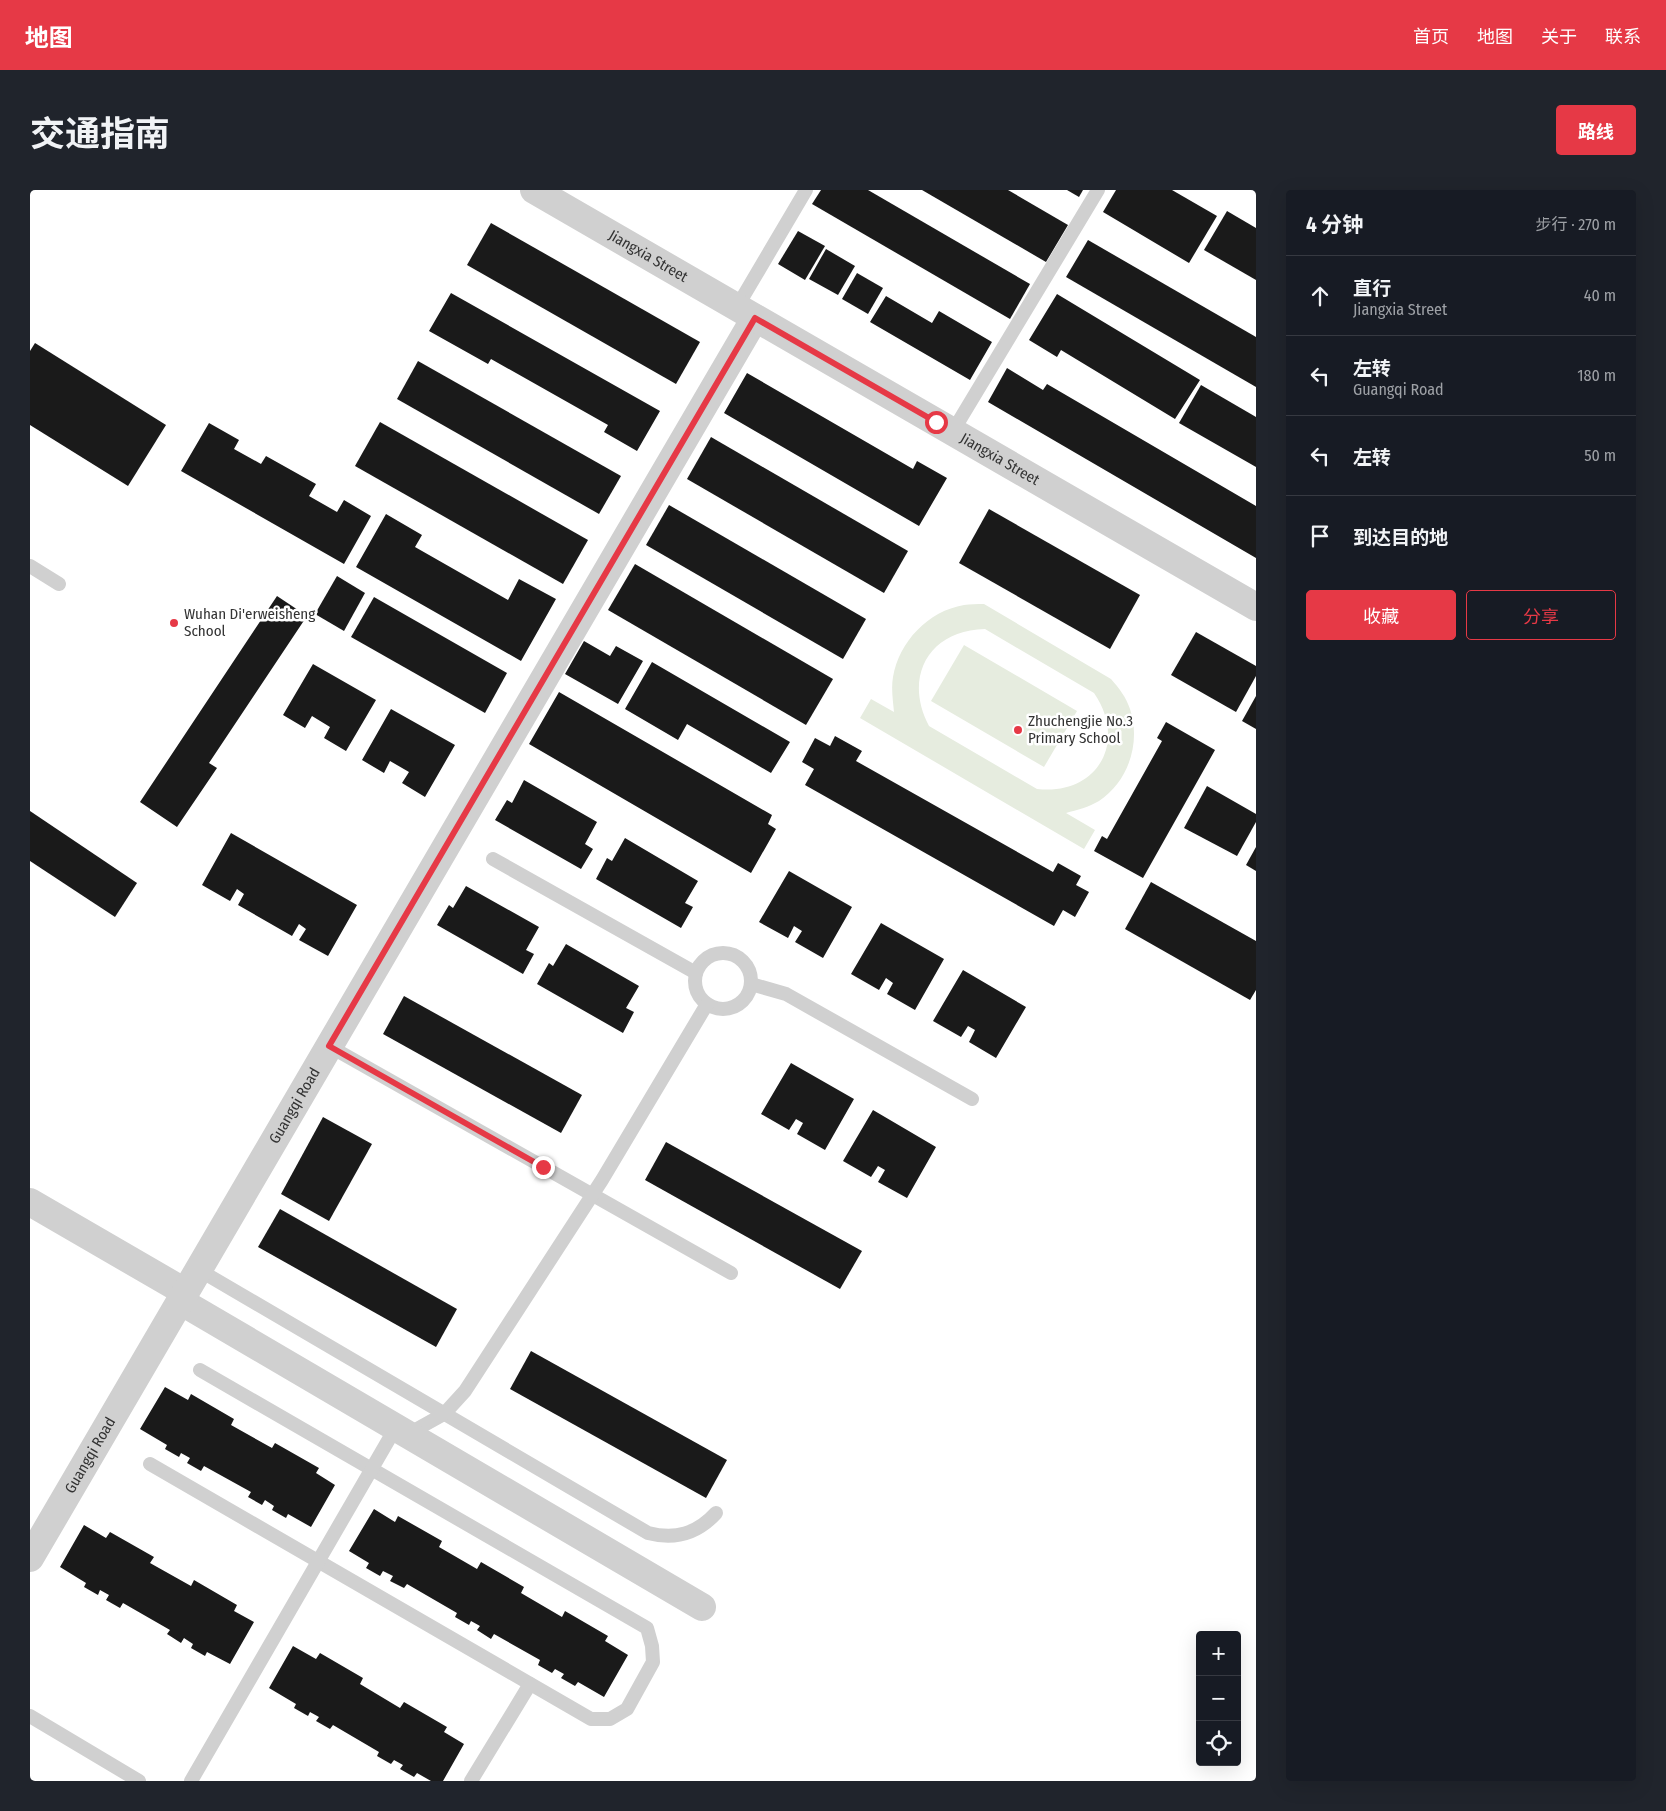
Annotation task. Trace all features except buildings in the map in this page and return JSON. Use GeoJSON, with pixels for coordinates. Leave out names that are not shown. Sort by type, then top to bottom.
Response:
{"type":"FeatureCollection","features":[{"type":"Feature","properties":{"kind":"street","name":"Jiangxia Street"},"geometry":{"type":"LineString","coordinates":[[534,190],[1256,607]]}},
{"type":"Feature","properties":{"kind":"street","name":"Guangqi Road"},"geometry":{"type":"LineString","coordinates":[[30,1558],[329,1046],[746,312]]}},
{"type":"Feature","properties":{"kind":"street"},"geometry":{"type":"LineString","coordinates":[[30,1202],[188,1288],[402,1431],[702,1606]]}},
{"type":"Feature","properties":{"kind":"lane"},"geometry":{"type":"LineString","coordinates":[[746,312],[806,190]]}},
{"type":"Feature","properties":{"kind":"lane"},"geometry":{"type":"LineString","coordinates":[[953,431],[1098,190]]}},
{"type":"Feature","properties":{"kind":"lane"},"geometry":{"type":"LineString","coordinates":[[30,566],[60,584]]}},
{"type":"Feature","properties":{"kind":"lane"},"geometry":{"type":"LineString","coordinates":[[493,858],[696,974]]}},
{"type":"Feature","properties":{"kind":"lane"},"geometry":{"type":"LineString","coordinates":[[716,953],[728,953],[739,957],[747,965],[752,976],[746,999],[736,1006],[726,1009],[716,1008],[707,1004],[700,997],[695,988],[696,974],[698,967],[706,958],[716,953]]}},
{"type":"Feature","properties":{"kind":"lane"},"geometry":{"type":"LineString","coordinates":[[751,984],[786,994],[972,1099]]}},
{"type":"Feature","properties":{"kind":"lane"},"geometry":{"type":"LineString","coordinates":[[192,1781],[372,1470],[402,1431],[444,1414],[465,1391],[592,1195],[707,1004]]}},
{"type":"Feature","properties":{"kind":"lane"},"geometry":{"type":"LineString","coordinates":[[329,1046],[731,1273]]}},
{"type":"Feature","properties":{"kind":"lane"},"geometry":{"type":"LineString","coordinates":[[188,1288],[444,1414],[648,1533],[673,1537],[686,1534],[698,1529],[716,1513]]}},
{"type":"Feature","properties":{"kind":"lane"},"geometry":{"type":"LineString","coordinates":[[150,1464],[591,1719],[610,1719],[627,1710],[653,1662],[652,1646],[647,1628],[200,1370]]}},
{"type":"Feature","properties":{"kind":"lane"},"geometry":{"type":"LineString","coordinates":[[471,1781],[530,1684]]}},
{"type":"Feature","properties":{"kind":"lane"},"geometry":{"type":"LineString","coordinates":[[30,1716],[139,1781]]}},
{"type":"Feature","properties":{"kind":"shaded area"},"geometry":{"type":"Polygon","coordinates":[[[984,604],[1111,679],[1122,693],[1130,709],[1134,734],[1133,747],[1125,772],[1118,783],[1099,801],[1087,807],[1066,813],[1095,830],[1084,849],[860,718],[871,699],[894,712],[892,686],[896,664],[909,640],[917,630],[927,621],[951,608],[984,604]],[[985,629],[965,631],[949,638],[936,647],[926,660],[921,674],[919,690],[922,708],[929,726],[1037,789],[1058,789],[1076,784],[1090,775],[1101,762],[1107,747],[1108,730],[1104,711],[1094,693],[985,629]]]}},
{"type":"Feature","properties":{"kind":"shaded area"},"geometry":{"type":"Polygon","coordinates":[[[964,645],[1077,711],[1044,767],[931,701],[964,645]]]}},
{"type":"Feature","properties":{"kind":"place","name":"Wuhan Di'erweisheng School"},"geometry":{"type":"Point","coordinates":[174,623]}},
{"type":"Feature","properties":{"kind":"place","name":"Zhuchengjie No.3 Primary School"},"geometry":{"type":"Point","coordinates":[1018,730]}},
{"type":"Feature","properties":{"kind":"route"},"geometry":{"type":"LineString","coordinates":[[543,1167],[329,1046],[755,318],[936,422]]}}]}
